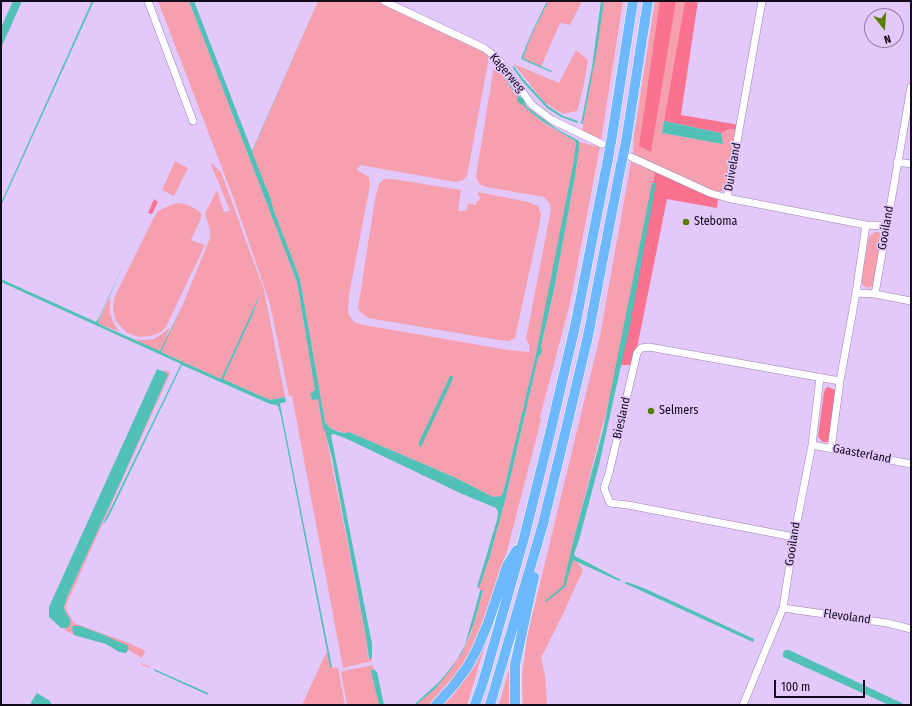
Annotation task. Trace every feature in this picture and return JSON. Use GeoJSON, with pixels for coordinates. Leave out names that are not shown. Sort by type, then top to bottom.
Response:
{"type":"FeatureCollection","features":[{"type":"Feature","properties":{"kind":"highway"},"geometry":{"type":"LineString","coordinates":[[475,705],[484,679],[524,538],[576,322],[608,159],[633,1]]}},
{"type":"Feature","properties":{"kind":"highway"},"geometry":{"type":"LineString","coordinates":[[490,705],[543,524],[588,336],[626,142],[648,1]]}},
{"type":"Feature","properties":{"kind":"highway"},"geometry":{"type":"LineString","coordinates":[[516,705],[514,683],[516,660],[534,575],[540,557],[543,524]]}},
{"type":"Feature","properties":{"kind":"highway"},"geometry":{"type":"LineString","coordinates":[[436,705],[454,685],[468,666],[477,649],[488,623],[507,566],[524,538]]}},
{"type":"Feature","properties":{"kind":"street"},"geometry":{"type":"LineString","coordinates":[[148,1],[193,121]]}},
{"type":"Feature","properties":{"kind":"street","name":"Kagerweg"},"geometry":{"type":"LineString","coordinates":[[384,1],[484,48],[496,57],[532,104],[552,120],[602,144]]}},
{"type":"Feature","properties":{"kind":"street","name":"Duiveland"},"geometry":{"type":"LineString","coordinates":[[762,1],[727,198],[866,225],[886,226]]}},
{"type":"Feature","properties":{"kind":"street","name":"Gooiland"},"geometry":{"type":"LineString","coordinates":[[875,294],[911,87]]}},
{"type":"Feature","properties":{"kind":"street"},"geometry":{"type":"LineString","coordinates":[[631,157],[710,193],[727,198]]}},
{"type":"Feature","properties":{"kind":"street"},"geometry":{"type":"LineString","coordinates":[[897,162],[911,164]]}},
{"type":"Feature","properties":{"kind":"street","name":"Gooiland"},"geometry":{"type":"LineString","coordinates":[[831,448],[840,381],[856,293],[866,225]]}},
{"type":"Feature","properties":{"kind":"street"},"geometry":{"type":"LineString","coordinates":[[856,293],[875,294],[911,301]]}},
{"type":"Feature","properties":{"kind":"street","name":"Biesland"},"geometry":{"type":"LineString","coordinates":[[794,537],[628,505],[610,503],[604,488],[609,473],[637,353],[641,348],[649,347],[840,381]]}},
{"type":"Feature","properties":{"kind":"street","name":"Gooiland"},"geometry":{"type":"LineString","coordinates":[[747,704],[783,608],[794,537],[812,445],[820,378]]}},
{"type":"Feature","properties":{"kind":"street","name":"Gaasterland"},"geometry":{"type":"LineString","coordinates":[[812,445],[911,464]]}},
{"type":"Feature","properties":{"kind":"street","name":"Flevoland"},"geometry":{"type":"LineString","coordinates":[[783,608],[887,623],[911,629]]}},
{"type":"Feature","properties":{"kind":"shaded area"},"geometry":{"type":"Polygon","coordinates":[[[13,1],[22,1],[1,48],[1,28],[13,1]]]}},
{"type":"Feature","properties":{"kind":"shaded area"},"geometry":{"type":"Polygon","coordinates":[[[92,1],[94,1],[1,206],[1,203],[92,1]]]}},
{"type":"Feature","properties":{"kind":"shaded area"},"geometry":{"type":"Polygon","coordinates":[[[158,1],[189,1],[297,282],[315,390],[311,394],[312,400],[318,398],[366,637],[368,657],[369,659],[372,658],[372,661],[343,668],[292,396],[289,396],[270,304],[235,202],[158,1]]]}},
{"type":"Feature","properties":{"kind":"shaded area"},"geometry":{"type":"Polygon","coordinates":[[[189,1],[194,1],[252,151],[318,1],[252,152],[300,279],[325,422],[330,428],[339,432],[349,432],[454,477],[493,497],[501,496],[503,493],[536,354],[576,143],[542,121],[518,102],[518,97],[496,66],[519,96],[524,99],[528,108],[557,129],[579,141],[575,176],[554,290],[541,346],[542,350],[538,358],[505,501],[489,559],[479,588],[477,587],[497,520],[498,512],[496,508],[460,493],[345,438],[334,434],[331,435],[372,644],[372,658],[369,659],[332,458],[323,428],[318,399],[312,400],[310,394],[315,390],[297,282],[189,1]]]}},
{"type":"Feature","properties":{"kind":"shaded area"},"geometry":{"type":"Polygon","coordinates":[[[318,1],[378,1],[455,36],[484,52],[489,57],[467,176],[463,180],[456,182],[360,165],[357,170],[369,177],[370,185],[349,295],[348,314],[354,322],[508,350],[529,352],[530,346],[526,339],[551,209],[550,204],[544,197],[487,187],[478,182],[476,176],[494,66],[527,109],[541,121],[575,141],[600,147],[570,303],[507,551],[481,628],[471,652],[463,667],[442,694],[430,705],[416,705],[436,688],[462,653],[471,633],[483,592],[480,591],[479,588],[489,559],[505,501],[538,358],[542,350],[541,347],[554,290],[575,176],[579,144],[576,143],[549,292],[536,354],[503,493],[501,496],[493,497],[454,477],[349,432],[344,433],[330,428],[325,422],[300,279],[252,152],[318,1]]]}},
{"type":"Feature","properties":{"kind":"shaded area"},"geometry":{"type":"Polygon","coordinates":[[[547,1],[523,58],[552,71],[551,72],[521,59],[530,36],[547,1]]]}},
{"type":"Feature","properties":{"kind":"shaded area"},"geometry":{"type":"Polygon","coordinates":[[[548,1],[582,1],[570,25],[560,23],[541,67],[523,58],[531,36],[548,1]]]}},
{"type":"Feature","properties":{"kind":"shaded area"},"geometry":{"type":"Polygon","coordinates":[[[601,1],[604,1],[597,49],[583,124],[581,124],[592,67],[601,1]]]}},
{"type":"Feature","properties":{"kind":"shaded area"},"geometry":{"type":"Polygon","coordinates":[[[604,1],[623,1],[601,141],[582,132],[604,1]]]}},
{"type":"Feature","properties":{"kind":"shaded area"},"geometry":{"type":"Polygon","coordinates":[[[655,1],[685,1],[662,133],[723,144],[721,133],[729,129],[740,130],[725,191],[716,192],[633,155],[634,135],[655,1]]]}},
{"type":"Feature","properties":{"kind":"shaded area"},"geometry":{"type":"Polygon","coordinates":[[[660,1],[676,1],[651,152],[639,146],[660,1]]]}},
{"type":"Feature","properties":{"kind":"shaded area"},"geometry":{"type":"Polygon","coordinates":[[[685,1],[698,1],[681,115],[740,125],[740,130],[729,129],[721,133],[664,121],[685,1]]]}},
{"type":"Feature","properties":{"kind":"shaded area"},"geometry":{"type":"Polygon","coordinates":[[[576,50],[588,60],[583,89],[577,111],[563,114],[544,102],[514,64],[559,83],[576,50]]]}},
{"type":"Feature","properties":{"kind":"shaded area"},"geometry":{"type":"Polygon","coordinates":[[[513,65],[524,80],[548,106],[563,116],[578,121],[577,123],[561,117],[547,108],[523,82],[513,68],[513,65]]]}},
{"type":"Feature","properties":{"kind":"shaded area"},"geometry":{"type":"Polygon","coordinates":[[[664,121],[721,133],[723,144],[662,133],[664,121]]]}},
{"type":"Feature","properties":{"kind":"shaded area"},"geometry":{"type":"Polygon","coordinates":[[[175,161],[188,168],[174,196],[162,190],[175,161]]]}},
{"type":"Feature","properties":{"kind":"shaded area"},"geometry":{"type":"Polygon","coordinates":[[[210,162],[221,172],[264,290],[285,397],[270,400],[223,379],[261,293],[221,379],[161,352],[162,348],[159,351],[134,339],[154,339],[170,327],[163,347],[183,304],[210,238],[210,230],[205,213],[217,190],[224,212],[230,211],[210,162]]]}},
{"type":"Feature","properties":{"kind":"shaded area"},"geometry":{"type":"Polygon","coordinates":[[[631,162],[655,172],[634,288],[618,365],[571,554],[583,570],[541,658],[545,675],[547,705],[523,705],[522,677],[527,637],[600,336],[631,162]]]}},
{"type":"Feature","properties":{"kind":"shaded area"},"geometry":{"type":"Polygon","coordinates":[[[655,172],[718,199],[717,208],[667,199],[636,353],[632,365],[618,365],[634,288],[655,172]]]}},
{"type":"Feature","properties":{"kind":"shaded area"},"geometry":{"type":"Polygon","coordinates":[[[384,179],[393,179],[461,190],[458,211],[464,211],[467,209],[468,203],[475,205],[477,201],[479,201],[480,197],[478,192],[528,202],[538,206],[541,214],[539,227],[515,338],[509,341],[498,340],[368,318],[360,312],[358,308],[375,199],[379,184],[384,179]]]}},
{"type":"Feature","properties":{"kind":"shaded area"},"geometry":{"type":"Polygon","coordinates":[[[652,183],[656,183],[630,325],[599,465],[574,554],[575,556],[621,580],[619,581],[573,560],[565,587],[546,602],[545,601],[563,586],[574,538],[603,430],[652,183]]]}},
{"type":"Feature","properties":{"kind":"shaded area"},"geometry":{"type":"Polygon","coordinates":[[[154,199],[158,202],[152,214],[148,213],[154,199]]]}},
{"type":"Feature","properties":{"kind":"shaded area"},"geometry":{"type":"Polygon","coordinates":[[[177,203],[186,204],[201,213],[201,218],[191,240],[205,245],[166,327],[161,332],[150,336],[139,337],[127,333],[116,321],[113,310],[114,298],[158,211],[177,203]]]}},
{"type":"Feature","properties":{"kind":"shaded area"},"geometry":{"type":"Polygon","coordinates":[[[875,232],[879,232],[882,238],[874,283],[873,286],[868,288],[862,284],[862,275],[869,236],[875,232]]]}},
{"type":"Feature","properties":{"kind":"shaded area"},"geometry":{"type":"Polygon","coordinates":[[[130,250],[98,322],[99,324],[160,351],[183,304],[161,352],[221,379],[261,292],[252,316],[223,379],[270,400],[285,397],[286,402],[280,404],[332,667],[330,667],[278,406],[270,404],[182,365],[108,518],[102,526],[181,364],[1,282],[1,279],[96,322],[130,250]]]}},
{"type":"Feature","properties":{"kind":"shaded area"},"geometry":{"type":"Polygon","coordinates":[[[110,297],[110,313],[114,324],[120,332],[99,324],[98,322],[110,297]]]}},
{"type":"Feature","properties":{"kind":"shaded area"},"geometry":{"type":"Polygon","coordinates":[[[157,369],[167,373],[168,375],[67,597],[64,607],[70,619],[70,625],[67,628],[61,628],[49,617],[49,607],[157,369]]]}},
{"type":"Feature","properties":{"kind":"shaded area"},"geometry":{"type":"Polygon","coordinates":[[[164,370],[170,372],[169,376],[66,605],[67,611],[74,623],[126,642],[146,651],[145,651],[142,658],[128,650],[129,648],[104,635],[80,626],[76,626],[72,630],[74,635],[61,628],[65,629],[70,619],[65,611],[64,604],[168,375],[167,373],[163,372],[164,370]]]}},
{"type":"Feature","properties":{"kind":"shaded area"},"geometry":{"type":"Polygon","coordinates":[[[450,376],[453,376],[453,378],[421,447],[419,446],[419,442],[450,376]]]}},
{"type":"Feature","properties":{"kind":"shaded area"},"geometry":{"type":"Polygon","coordinates":[[[828,387],[836,390],[829,440],[828,442],[823,442],[818,437],[824,392],[828,387]]]}},
{"type":"Feature","properties":{"kind":"shaded area"},"geometry":{"type":"Polygon","coordinates":[[[627,582],[646,589],[754,639],[753,642],[624,583],[627,582]]]}},
{"type":"Feature","properties":{"kind":"shaded area"},"geometry":{"type":"Polygon","coordinates":[[[481,590],[483,591],[473,626],[462,653],[451,669],[436,688],[416,705],[414,705],[440,681],[457,660],[465,645],[481,590]]]}},
{"type":"Feature","properties":{"kind":"shaded area"},"geometry":{"type":"Polygon","coordinates":[[[492,621],[467,705],[441,705],[492,621]]]}},
{"type":"Feature","properties":{"kind":"shaded area"},"geometry":{"type":"Polygon","coordinates":[[[73,626],[80,626],[104,635],[128,646],[129,648],[126,653],[119,652],[106,644],[74,635],[72,630],[73,626]]]}},
{"type":"Feature","properties":{"kind":"shaded area"},"geometry":{"type":"Polygon","coordinates":[[[785,650],[789,650],[906,705],[889,705],[783,657],[785,650]]]}},
{"type":"Feature","properties":{"kind":"shaded area"},"geometry":{"type":"Polygon","coordinates":[[[327,651],[330,667],[338,668],[345,705],[302,705],[327,651]]]}},
{"type":"Feature","properties":{"kind":"shaded area"},"geometry":{"type":"Polygon","coordinates":[[[144,656],[142,664],[149,666],[150,668],[141,665],[144,656]]]}},
{"type":"Feature","properties":{"kind":"shaded area"},"geometry":{"type":"Polygon","coordinates":[[[513,657],[512,705],[499,705],[508,673],[513,657]]]}},
{"type":"Feature","properties":{"kind":"shaded area"},"geometry":{"type":"Polygon","coordinates":[[[373,665],[373,669],[371,671],[379,705],[347,705],[341,672],[373,665]]]}},
{"type":"Feature","properties":{"kind":"shaded area"},"geometry":{"type":"Polygon","coordinates":[[[154,669],[208,693],[208,695],[155,671],[154,669]]]}},
{"type":"Feature","properties":{"kind":"shaded area"},"geometry":{"type":"Polygon","coordinates":[[[373,669],[377,672],[384,705],[379,705],[371,671],[373,669]]]}},
{"type":"Feature","properties":{"kind":"shaded area"},"geometry":{"type":"Polygon","coordinates":[[[37,693],[50,701],[52,705],[30,705],[37,693]]]}},
{"type":"Feature","properties":{"kind":"place","name":"Steboma"},"geometry":{"type":"Point","coordinates":[686,222]}},
{"type":"Feature","properties":{"kind":"place","name":"Selmers"},"geometry":{"type":"Point","coordinates":[651,411]}}]}
